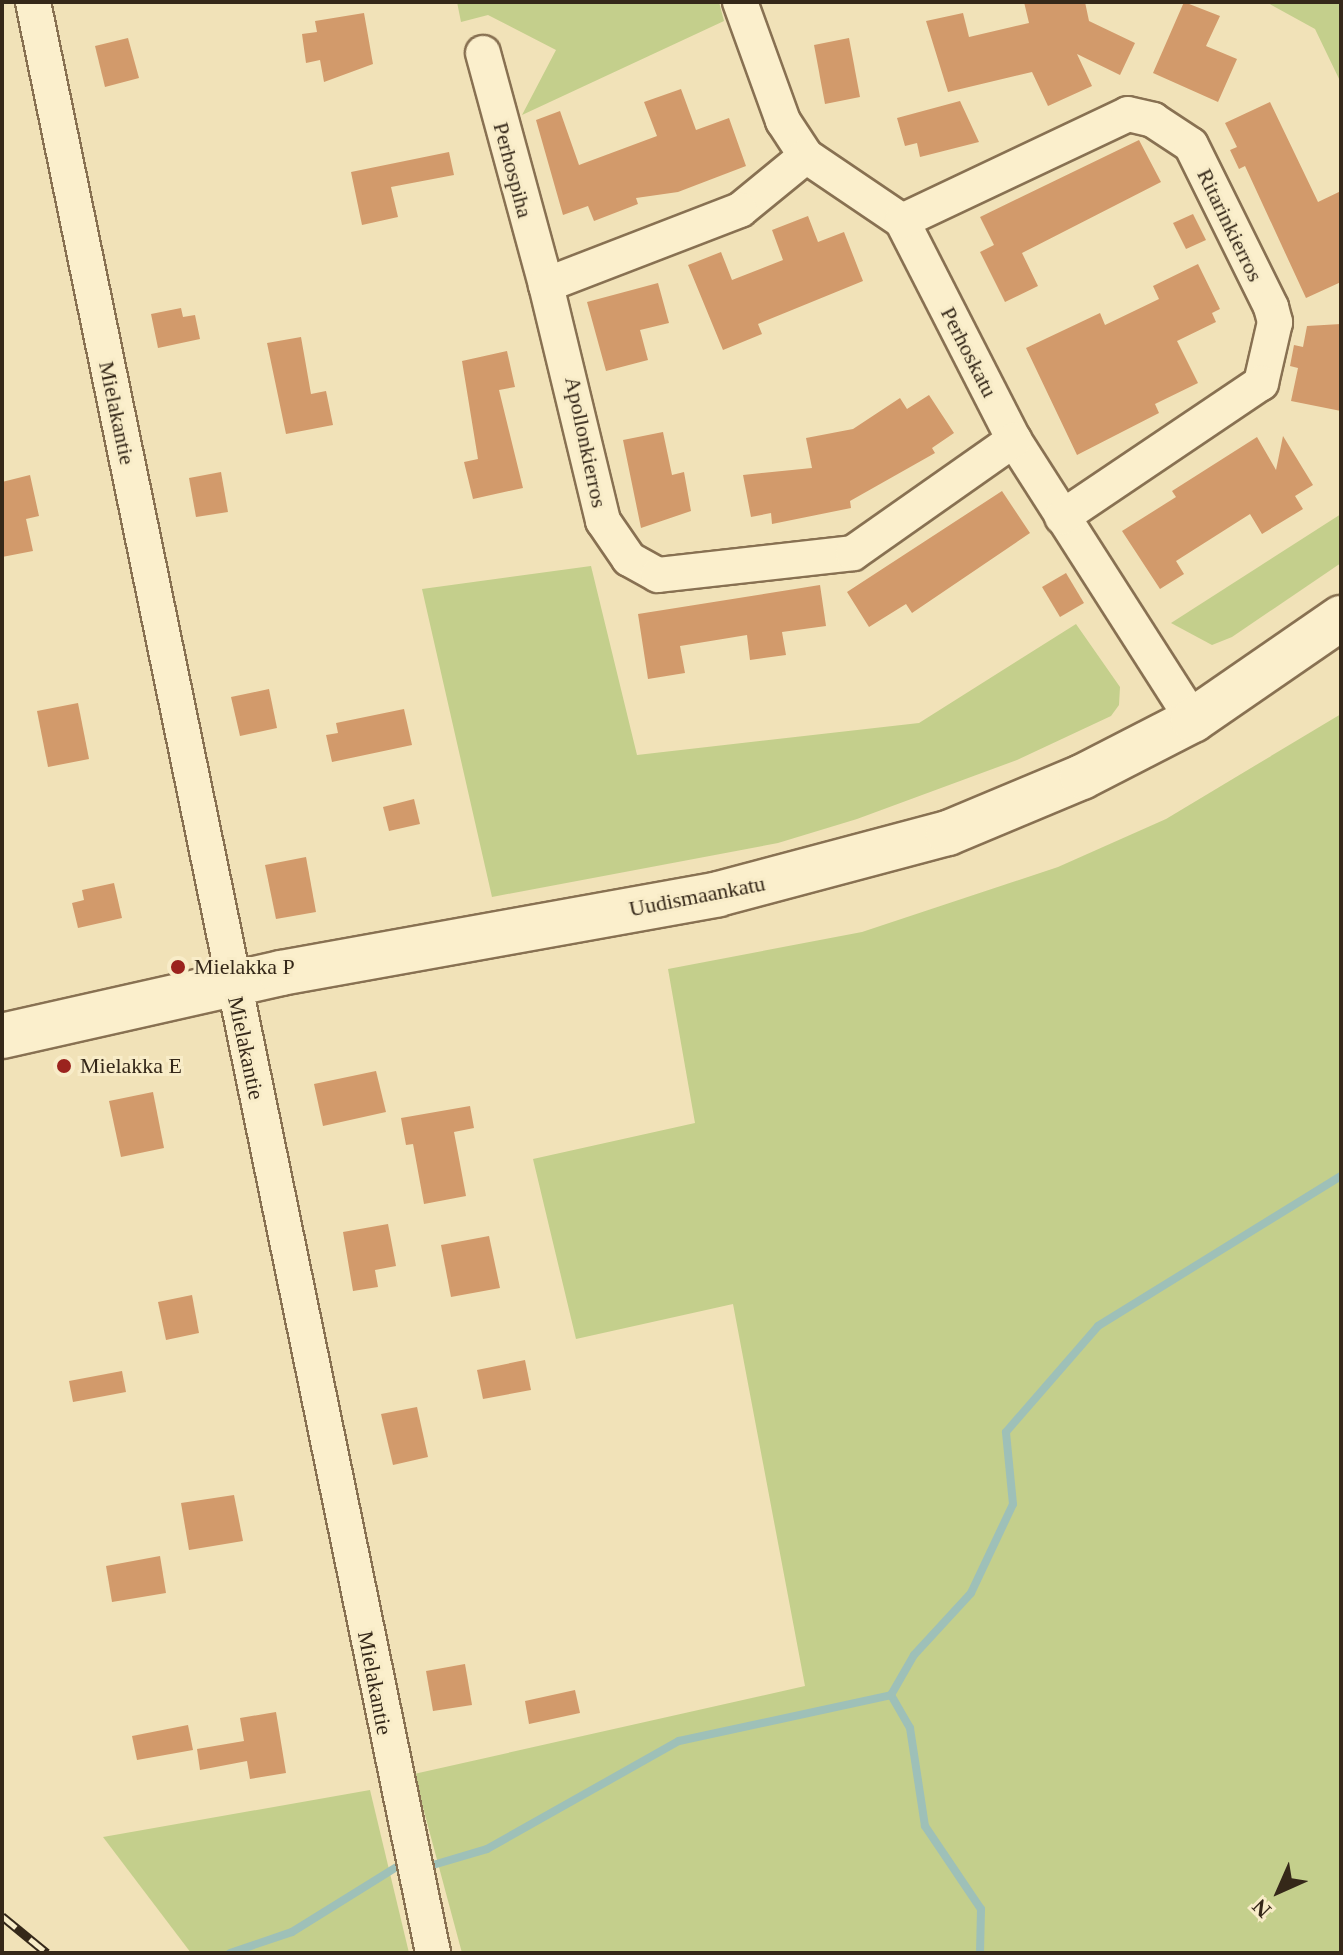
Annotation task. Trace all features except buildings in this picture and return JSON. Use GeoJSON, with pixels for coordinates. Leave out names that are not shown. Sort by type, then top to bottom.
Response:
{"type":"FeatureCollection","features":[{"type":"Feature","properties":{"kind":"street","name":"Mielakantie"},"geometry":{"type":"LineString","coordinates":[[33,2],[433,1953]]}},
{"type":"Feature","properties":{"kind":"street","name":"Perhoskatu"},"geometry":{"type":"LineString","coordinates":[[740,2],[783,121],[806,156],[902,221],[1014,440],[1193,720]]}},
{"type":"Feature","properties":{"kind":"street","name":"Perhospiha"},"geometry":{"type":"LineString","coordinates":[[483,53],[546,285]]}},
{"type":"Feature","properties":{"kind":"street","name":"Ritarinkierros"},"geometry":{"type":"LineString","coordinates":[[902,221],[1128,114],[1153,120],[1191,145],[1271,307],[1275,322],[1261,383],[1062,517]]}},
{"type":"Feature","properties":{"kind":"street"},"geometry":{"type":"LineString","coordinates":[[546,285],[740,210],[806,156]]}},
{"type":"Feature","properties":{"kind":"street","name":"Apollonkierros"},"geometry":{"type":"LineString","coordinates":[[546,285],[603,521],[629,559],[658,575],[853,553],[1014,440]]}},
{"type":"Feature","properties":{"kind":"street","name":"Uudismaankatu"},"geometry":{"type":"LineString","coordinates":[[2,1036],[233,984],[845,865],[948,833],[1082,777],[1193,720],[1341,618]]}},
{"type":"Feature","properties":{"kind":"green space"},"geometry":{"type":"Polygon","coordinates":[[[457,2],[719,2],[724,21],[522,115],[556,50],[488,15],[461,22],[457,2]]]}},
{"type":"Feature","properties":{"kind":"green space"},"geometry":{"type":"Polygon","coordinates":[[[1266,2],[1341,2],[1341,83],[1315,29],[1266,2]]]}},
{"type":"Feature","properties":{"kind":"green space"},"geometry":{"type":"Polygon","coordinates":[[[1341,514],[1341,563],[1232,637],[1212,645],[1171,623],[1341,514]]]}},
{"type":"Feature","properties":{"kind":"green space"},"geometry":{"type":"Polygon","coordinates":[[[591,566],[637,755],[919,723],[1076,624],[1120,687],[1119,705],[1111,716],[1017,760],[857,819],[778,843],[492,897],[422,589],[591,566]]]}},
{"type":"Feature","properties":{"kind":"green space"},"geometry":{"type":"Polygon","coordinates":[[[1341,714],[1341,1953],[462,1953],[414,1774],[805,1686],[733,1304],[576,1339],[533,1159],[695,1123],[668,969],[862,932],[1058,867],[1166,819],[1341,714]]]}},
{"type":"Feature","properties":{"kind":"green space"},"geometry":{"type":"Polygon","coordinates":[[[370,1790],[409,1953],[191,1953],[103,1837],[370,1790]]]}},
{"type":"Feature","properties":{"kind":"waterway"},"geometry":{"type":"LineString","coordinates":[[433,1865],[487,1849],[679,1741],[891,1695],[914,1655],[971,1593],[1013,1504],[1006,1432],[1098,1326],[1341,1176]]}},
{"type":"Feature","properties":{"kind":"waterway"},"geometry":{"type":"LineString","coordinates":[[891,1695],[910,1728],[925,1826],[981,1909],[980,1953]]}},
{"type":"Feature","properties":{"kind":"waterway"},"geometry":{"type":"LineString","coordinates":[[230,1953],[292,1932],[395,1868]]}},
{"type":"Feature","properties":{"kind":"railway"},"geometry":{"type":"LineString","coordinates":[[2,1916],[47,1953]]}},
{"type":"Feature","properties":{"kind":"place","name":"Mielakka P"},"geometry":{"type":"Point","coordinates":[178,967]}},
{"type":"Feature","properties":{"kind":"place","name":"Mielakka E"},"geometry":{"type":"Point","coordinates":[64,1066]}}]}
